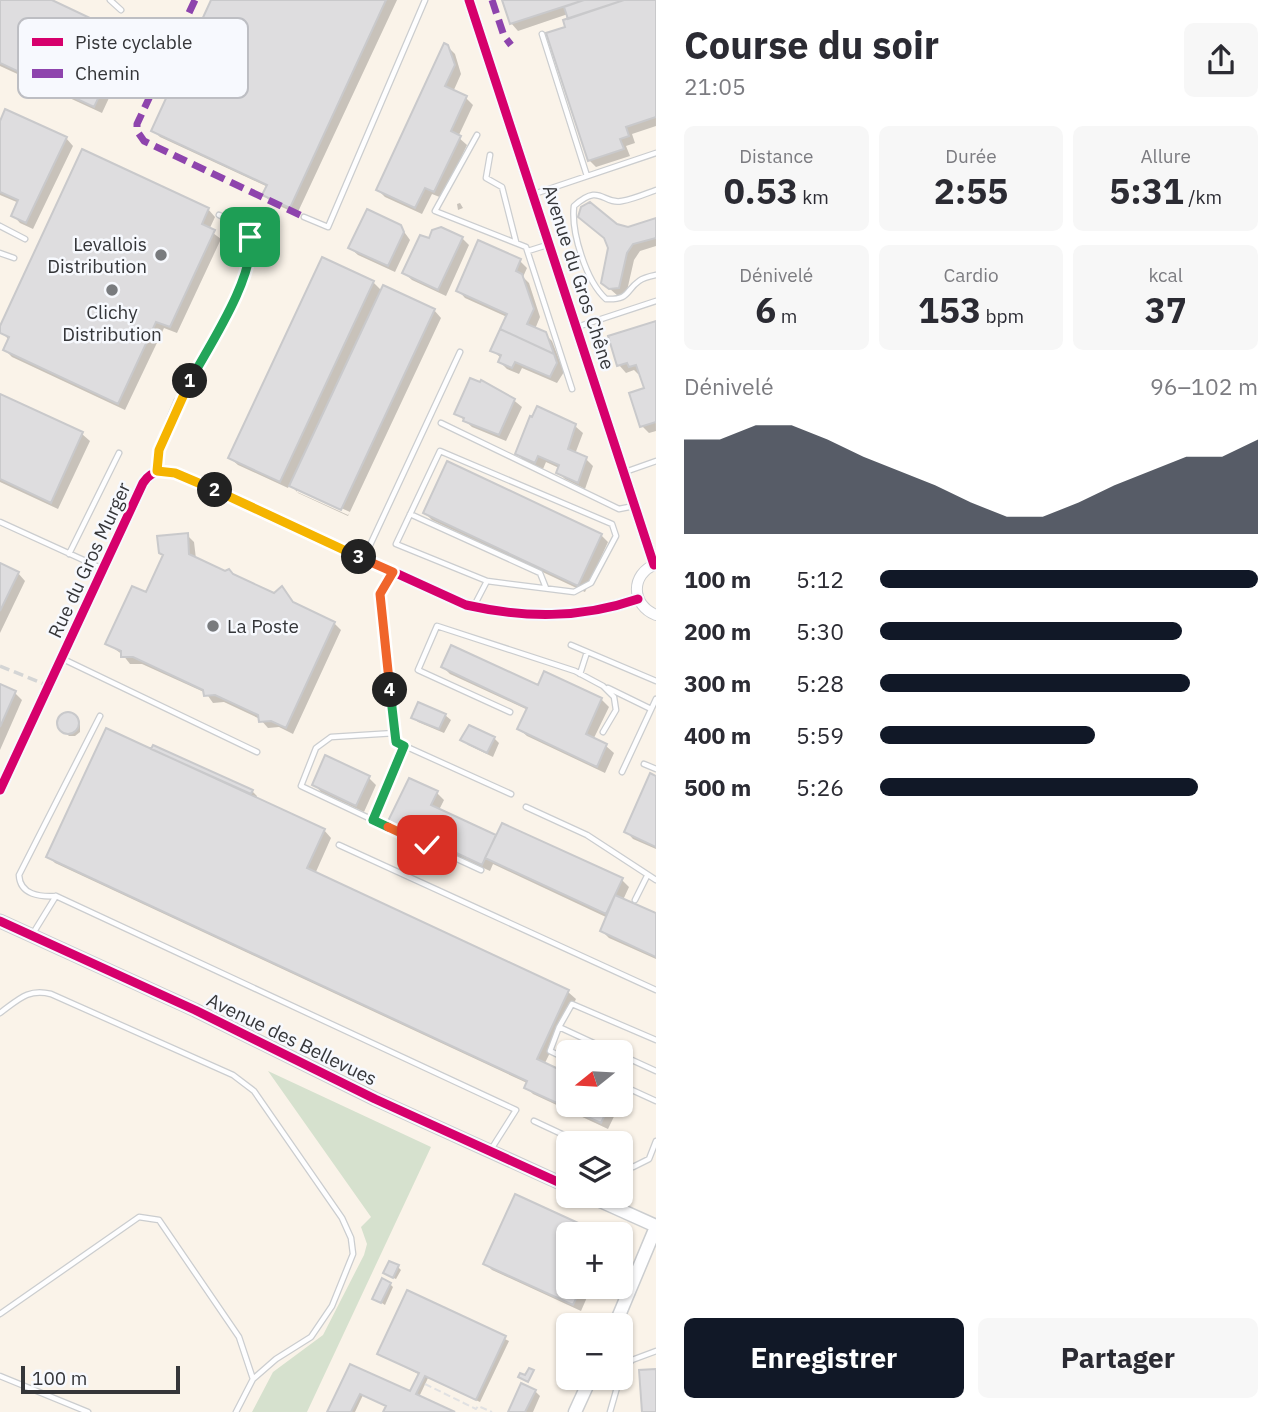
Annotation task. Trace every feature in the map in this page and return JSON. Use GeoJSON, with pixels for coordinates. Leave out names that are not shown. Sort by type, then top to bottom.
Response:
{"type":"FeatureCollection","features":[{"type":"Feature","properties":{"kind":"street","name":"Avenue du Gros Chêne"},"geometry":{"type":"LineString","coordinates":[[469,0],[655,565]]}},
{"type":"Feature","properties":{"kind":"street","name":"Rue du Gros Murger"},"geometry":{"type":"LineString","coordinates":[[157,471],[159,450],[179,402]]}},
{"type":"Feature","properties":{"kind":"street","name":"Rue du Gros Murger"},"geometry":{"type":"LineString","coordinates":[[0,790],[143,483],[157,471],[185,477],[474,607],[499,612],[563,615],[599,610],[638,599]]}},
{"type":"Feature","properties":{"kind":"street"},"geometry":{"type":"LineString","coordinates":[[655,565],[645,570],[636,589],[638,599],[645,609],[656,615]]}},
{"type":"Feature","properties":{"kind":"street","name":"Avenue des Bellevues"},"geometry":{"type":"LineString","coordinates":[[0,921],[195,1010],[375,1099],[556,1181]]}},
{"type":"Feature","properties":{"kind":"street"},"geometry":{"type":"LineString","coordinates":[[615,1208],[656,1227],[620,1313]]}},
{"type":"Feature","properties":{"kind":"street"},"geometry":{"type":"LineString","coordinates":[[575,1412],[585,1390]]}},
{"type":"Feature","properties":{"kind":"lane"},"geometry":{"type":"LineString","coordinates":[[110,0],[121,10]]}},
{"type":"Feature","properties":{"kind":"lane"},"geometry":{"type":"LineString","coordinates":[[304,217],[328,227],[425,0]]}},
{"type":"Feature","properties":{"kind":"lane"},"geometry":{"type":"LineString","coordinates":[[542,34],[587,176]]}},
{"type":"Feature","properties":{"kind":"lane"},"geometry":{"type":"LineString","coordinates":[[477,135],[435,211],[526,247],[572,388]]}},
{"type":"Feature","properties":{"kind":"lane"},"geometry":{"type":"LineString","coordinates":[[533,194],[656,153]]}},
{"type":"Feature","properties":{"kind":"lane"},"geometry":{"type":"LineString","coordinates":[[490,155],[486,178],[502,187],[516,243]]}},
{"type":"Feature","properties":{"kind":"lane"},"geometry":{"type":"LineString","coordinates":[[656,190],[619,202],[594,195],[584,197],[574,206],[572,222],[596,290],[606,299],[629,294],[640,280],[656,275]]}},
{"type":"Feature","properties":{"kind":"lane"},"geometry":{"type":"LineString","coordinates":[[179,402],[239,291],[253,251],[250,237],[244,227],[219,215]]}},
{"type":"Feature","properties":{"kind":"lane"},"geometry":{"type":"LineString","coordinates":[[0,226],[26,239]]}},
{"type":"Feature","properties":{"kind":"lane"},"geometry":{"type":"LineString","coordinates":[[528,251],[550,245]]}},
{"type":"Feature","properties":{"kind":"lane"},"geometry":{"type":"LineString","coordinates":[[0,253],[14,258]]}},
{"type":"Feature","properties":{"kind":"lane"},"geometry":{"type":"LineString","coordinates":[[577,327],[656,301]]}},
{"type":"Feature","properties":{"kind":"lane"},"geometry":{"type":"LineString","coordinates":[[363,559],[460,352]]}},
{"type":"Feature","properties":{"kind":"lane"},"geometry":{"type":"LineString","coordinates":[[441,423],[619,509],[635,505]]}},
{"type":"Feature","properties":{"kind":"lane"},"geometry":{"type":"LineString","coordinates":[[440,451],[612,524],[616,536],[592,583],[575,592],[487,581],[396,544],[440,451]]}},
{"type":"Feature","properties":{"kind":"lane"},"geometry":{"type":"LineString","coordinates":[[69,554],[119,453]]}},
{"type":"Feature","properties":{"kind":"lane"},"geometry":{"type":"LineString","coordinates":[[624,472],[656,461]]}},
{"type":"Feature","properties":{"kind":"lane"},"geometry":{"type":"LineString","coordinates":[[410,514],[540,573],[546,588]]}},
{"type":"Feature","properties":{"kind":"lane"},"geometry":{"type":"LineString","coordinates":[[0,522],[103,570]]}},
{"type":"Feature","properties":{"kind":"lane"},"geometry":{"type":"LineString","coordinates":[[393,572],[380,594],[396,742],[511,794]]}},
{"type":"Feature","properties":{"kind":"lane"},"geometry":{"type":"LineString","coordinates":[[474,607],[487,581]]}},
{"type":"Feature","properties":{"kind":"lane"},"geometry":{"type":"LineString","coordinates":[[510,712],[418,670],[437,626],[580,674],[652,711]]}},
{"type":"Feature","properties":{"kind":"lane"},"geometry":{"type":"LineString","coordinates":[[571,645],[656,681]]}},
{"type":"Feature","properties":{"kind":"lane"},"geometry":{"type":"LineString","coordinates":[[580,674],[587,652]]}},
{"type":"Feature","properties":{"kind":"lane"},"geometry":{"type":"LineString","coordinates":[[63,659],[257,752]]}},
{"type":"Feature","properties":{"kind":"lane"},"geometry":{"type":"LineString","coordinates":[[603,686],[614,697],[617,710],[603,732]]}},
{"type":"Feature","properties":{"kind":"lane"},"geometry":{"type":"LineString","coordinates":[[622,772],[656,699]]}},
{"type":"Feature","properties":{"kind":"lane"},"geometry":{"type":"LineString","coordinates":[[100,716],[19,875],[20,884],[25,890],[39,897],[56,896],[516,1110],[490,1151]]}},
{"type":"Feature","properties":{"kind":"lane"},"geometry":{"type":"LineString","coordinates":[[395,733],[331,737],[316,748],[300,786],[481,870]]}},
{"type":"Feature","properties":{"kind":"lane"},"geometry":{"type":"LineString","coordinates":[[373,820],[404,746]]}},
{"type":"Feature","properties":{"kind":"lane"},"geometry":{"type":"LineString","coordinates":[[644,764],[656,769]]}},
{"type":"Feature","properties":{"kind":"lane"},"geometry":{"type":"LineString","coordinates":[[526,807],[587,835],[656,880]]}},
{"type":"Feature","properties":{"kind":"lane"},"geometry":{"type":"LineString","coordinates":[[340,845],[656,990]]}},
{"type":"Feature","properties":{"kind":"lane"},"geometry":{"type":"LineString","coordinates":[[635,900],[648,876]]}},
{"type":"Feature","properties":{"kind":"lane"},"geometry":{"type":"LineString","coordinates":[[32,936],[56,896]]}},
{"type":"Feature","properties":{"kind":"lane"},"geometry":{"type":"LineString","coordinates":[[0,1013],[37,990],[233,1075],[254,1091],[342,1218],[351,1238],[353,1254],[332,1306],[311,1337],[276,1359],[253,1379],[236,1412]]}},
{"type":"Feature","properties":{"kind":"lane"},"geometry":{"type":"LineString","coordinates":[[556,1054],[550,1051],[572,1004],[656,1040]]}},
{"type":"Feature","properties":{"kind":"lane"},"geometry":{"type":"LineString","coordinates":[[559,1027],[587,1040]]}},
{"type":"Feature","properties":{"kind":"lane"},"geometry":{"type":"LineString","coordinates":[[634,1061],[656,1071]]}},
{"type":"Feature","properties":{"kind":"lane"},"geometry":{"type":"LineString","coordinates":[[634,1091],[656,1101]]}},
{"type":"Feature","properties":{"kind":"lane"},"geometry":{"type":"LineString","coordinates":[[534,1121],[556,1131]]}},
{"type":"Feature","properties":{"kind":"lane"},"geometry":{"type":"LineString","coordinates":[[633,1167],[649,1159],[656,1142]]}},
{"type":"Feature","properties":{"kind":"lane"},"geometry":{"type":"LineString","coordinates":[[0,1314],[139,1217],[159,1220],[239,1337],[253,1379]]}},
{"type":"Feature","properties":{"kind":"lane"},"geometry":{"type":"LineString","coordinates":[[633,1360],[656,1351]]}},
{"type":"Feature","properties":{"kind":"lane"},"geometry":{"type":"LineString","coordinates":[[0,1376],[88,1412]]}},
{"type":"Feature","properties":{"kind":"lane"},"geometry":{"type":"LineString","coordinates":[[610,1412],[616,1390]]}},
{"type":"Feature","properties":{"kind":"path"},"geometry":{"type":"LineString","coordinates":[[425,1384],[476,1409],[478,1406],[492,1412]]}},
{"type":"Feature","properties":{"kind":"shaded area"},"geometry":{"type":"Polygon","coordinates":[[[0,0],[656,0],[656,1412],[0,1412],[0,0]]]}},
{"type":"Feature","properties":{"kind":"green space"},"geometry":{"type":"Polygon","coordinates":[[[268,1071],[431,1147],[307,1412],[252,1412],[273,1372],[323,1335],[364,1255],[367,1244],[361,1227],[371,1217],[268,1071]]]}},
{"type":"Feature","properties":{"kind":"building"},"geometry":{"type":"Polygon","coordinates":[[[0,0],[52,0],[90,18],[18,18],[18,71],[0,63],[0,0]]]}},
{"type":"Feature","properties":{"kind":"building"},"geometry":{"type":"Polygon","coordinates":[[[211,0],[386,0],[290,208],[262,195],[267,185],[151,131],[166,98],[248,98],[248,18],[203,18],[211,0]]]}},
{"type":"Feature","properties":{"kind":"building"},"geometry":{"type":"Polygon","coordinates":[[[502,0],[584,0],[510,24],[502,0]]]}},
{"type":"Feature","properties":{"kind":"building"},"geometry":{"type":"Polygon","coordinates":[[[584,0],[624,0],[568,19],[564,7],[584,0]]]}},
{"type":"Feature","properties":{"kind":"building"},"geometry":{"type":"Polygon","coordinates":[[[624,0],[656,0],[656,117],[626,127],[629,136],[620,139],[624,149],[588,161],[546,33],[565,27],[563,20],[624,0]]]}},
{"type":"Feature","properties":{"kind":"building"},"geometry":{"type":"Polygon","coordinates":[[[444,43],[448,45],[455,65],[445,86],[467,96],[451,131],[461,136],[434,192],[425,188],[415,208],[376,190],[444,43]]]}},
{"type":"Feature","properties":{"kind":"building"},"geometry":{"type":"Polygon","coordinates":[[[75,98],[98,98],[94,107],[75,98]]]}},
{"type":"Feature","properties":{"kind":"building"},"geometry":{"type":"Polygon","coordinates":[[[5,109],[67,137],[26,223],[11,216],[18,200],[0,192],[0,121],[5,109]]]}},
{"type":"Feature","properties":{"kind":"building"},"geometry":{"type":"Polygon","coordinates":[[[82,149],[209,208],[202,224],[215,230],[170,327],[156,322],[118,404],[3,350],[9,337],[0,333],[0,326],[82,149]]]}},
{"type":"Feature","properties":{"kind":"building"},"geometry":{"type":"Polygon","coordinates":[[[590,202],[617,224],[628,227],[656,218],[656,238],[633,244],[627,253],[619,288],[609,289],[601,283],[608,248],[604,238],[578,217],[581,207],[590,202]]]}},
{"type":"Feature","properties":{"kind":"building"},"geometry":{"type":"Polygon","coordinates":[[[367,209],[401,225],[404,232],[388,266],[348,248],[367,209]]]}},
{"type":"Feature","properties":{"kind":"building"},"geometry":{"type":"Polygon","coordinates":[[[441,227],[463,237],[438,290],[402,273],[420,235],[429,238],[432,230],[441,227]]]}},
{"type":"Feature","properties":{"kind":"building"},"geometry":{"type":"Polygon","coordinates":[[[478,240],[521,259],[516,271],[522,274],[534,309],[527,324],[546,332],[554,354],[500,329],[507,314],[456,291],[478,240]]]}},
{"type":"Feature","properties":{"kind":"building"},"geometry":{"type":"Polygon","coordinates":[[[322,257],[374,281],[280,482],[228,458],[322,257]]]}},
{"type":"Feature","properties":{"kind":"building"},"geometry":{"type":"Polygon","coordinates":[[[383,285],[435,309],[341,510],[289,486],[383,285]]]}},
{"type":"Feature","properties":{"kind":"building"},"geometry":{"type":"Polygon","coordinates":[[[656,321],[656,422],[640,427],[629,393],[644,388],[636,365],[629,367],[627,363],[617,366],[608,336],[656,321]]]}},
{"type":"Feature","properties":{"kind":"building"},"geometry":{"type":"Polygon","coordinates":[[[500,329],[554,354],[557,363],[550,377],[515,362],[512,368],[498,362],[501,355],[490,351],[500,329]]]}},
{"type":"Feature","properties":{"kind":"building"},"geometry":{"type":"Polygon","coordinates":[[[470,378],[480,382],[481,380],[515,399],[499,435],[463,421],[464,418],[454,414],[470,378]]]}},
{"type":"Feature","properties":{"kind":"building"},"geometry":{"type":"Polygon","coordinates":[[[0,394],[83,432],[51,503],[0,479],[0,394]]]}},
{"type":"Feature","properties":{"kind":"building"},"geometry":{"type":"Polygon","coordinates":[[[537,406],[576,424],[568,449],[587,457],[578,483],[556,473],[559,465],[538,456],[535,463],[515,454],[530,416],[532,417],[537,406]]]}},
{"type":"Feature","properties":{"kind":"building"},"geometry":{"type":"Polygon","coordinates":[[[447,461],[602,534],[578,586],[423,513],[447,461]]]}},
{"type":"Feature","properties":{"kind":"building"},"geometry":{"type":"Polygon","coordinates":[[[188,533],[189,554],[225,571],[229,569],[233,574],[274,593],[282,586],[293,602],[335,622],[286,728],[271,721],[259,722],[258,715],[215,695],[204,696],[203,690],[133,657],[121,657],[121,651],[105,644],[132,586],[146,592],[163,555],[159,553],[157,536],[188,533]]]}},
{"type":"Feature","properties":{"kind":"building"},"geometry":{"type":"Polygon","coordinates":[[[0,563],[19,572],[0,611],[0,563]]]}},
{"type":"Feature","properties":{"kind":"building"},"geometry":{"type":"Polygon","coordinates":[[[451,645],[538,685],[544,671],[602,698],[586,734],[607,744],[597,767],[517,729],[527,708],[441,667],[451,645]]]}},
{"type":"Feature","properties":{"kind":"building"},"geometry":{"type":"Polygon","coordinates":[[[0,684],[16,691],[0,727],[0,684]]]}},
{"type":"Feature","properties":{"kind":"building"},"geometry":{"type":"Polygon","coordinates":[[[418,702],[446,714],[439,729],[411,718],[418,702]]]}},
{"type":"Feature","properties":{"kind":"building"},"geometry":{"type":"Polygon","coordinates":[[[68,712],[76,715],[79,723],[76,731],[68,734],[60,731],[57,723],[60,715],[68,712]]]}},
{"type":"Feature","properties":{"kind":"building"},"geometry":{"type":"Polygon","coordinates":[[[469,725],[495,737],[487,753],[460,740],[469,725]]]}},
{"type":"Feature","properties":{"kind":"building"},"geometry":{"type":"Polygon","coordinates":[[[106,728],[325,829],[307,868],[569,990],[537,1059],[556,1068],[556,1103],[524,1088],[527,1081],[46,857],[106,728]]]}},
{"type":"Feature","properties":{"kind":"building"},"geometry":{"type":"Polygon","coordinates":[[[153,745],[253,790],[251,794],[151,749],[153,745]]]}},
{"type":"Feature","properties":{"kind":"building"},"geometry":{"type":"Polygon","coordinates":[[[325,755],[370,776],[356,806],[312,785],[325,755]]]}},
{"type":"Feature","properties":{"kind":"building"},"geometry":{"type":"Polygon","coordinates":[[[650,773],[656,776],[656,847],[624,832],[650,773]]]}},
{"type":"Feature","properties":{"kind":"building"},"geometry":{"type":"Polygon","coordinates":[[[409,778],[438,791],[431,805],[496,835],[482,865],[388,821],[409,778]]]}},
{"type":"Feature","properties":{"kind":"building"},"geometry":{"type":"Polygon","coordinates":[[[502,823],[623,878],[606,914],[485,858],[502,823]]]}},
{"type":"Feature","properties":{"kind":"building"},"geometry":{"type":"Polygon","coordinates":[[[615,895],[656,913],[656,957],[600,931],[615,895]]]}},
{"type":"Feature","properties":{"kind":"building"},"geometry":{"type":"Polygon","coordinates":[[[588,1117],[604,1117],[601,1123],[588,1117]]]}},
{"type":"Feature","properties":{"kind":"building"},"geometry":{"type":"Polygon","coordinates":[[[515,1194],[576,1222],[556,1222],[556,1297],[483,1264],[515,1194]]]}},
{"type":"Feature","properties":{"kind":"building"},"geometry":{"type":"Polygon","coordinates":[[[389,1261],[399,1265],[393,1278],[383,1273],[389,1261]]]}},
{"type":"Feature","properties":{"kind":"building"},"geometry":{"type":"Polygon","coordinates":[[[382,1278],[391,1283],[381,1303],[372,1299],[382,1278]]]}},
{"type":"Feature","properties":{"kind":"building"},"geometry":{"type":"Polygon","coordinates":[[[407,1290],[506,1336],[476,1400],[425,1376],[416,1394],[455,1412],[383,1412],[386,1406],[360,1394],[351,1412],[327,1412],[350,1364],[410,1391],[419,1373],[377,1354],[407,1290]]]}},
{"type":"Feature","properties":{"kind":"building"},"geometry":{"type":"Polygon","coordinates":[[[560,1299],[576,1299],[573,1305],[560,1299]]]}},
{"type":"Feature","properties":{"kind":"building"},"geometry":{"type":"Polygon","coordinates":[[[529,1368],[534,1370],[528,1382],[518,1377],[520,1373],[525,1375],[529,1368]]]}},
{"type":"Feature","properties":{"kind":"building"},"geometry":{"type":"Polygon","coordinates":[[[656,1369],[656,1412],[642,1412],[639,1370],[656,1369]]]}},
{"type":"Feature","properties":{"kind":"building"},"geometry":{"type":"Polygon","coordinates":[[[521,1383],[536,1390],[525,1412],[508,1412],[521,1383]]]}},
{"type":"Feature","properties":{"kind":"railway"},"geometry":{"type":"LineString","coordinates":[[0,666],[49,686]]}},
{"type":"Feature","properties":{"kind":"marked path"},"geometry":{"type":"LineString","coordinates":[[187,18],[195,0]]}},
{"type":"Feature","properties":{"kind":"marked path"},"geometry":{"type":"LineString","coordinates":[[492,0],[504,36],[511,45]]}},
{"type":"Feature","properties":{"kind":"marked path"},"geometry":{"type":"LineString","coordinates":[[149,98],[137,124],[137,131],[144,141],[304,217]]}},
{"type":"Feature","properties":{"kind":"cycle path"},"geometry":{"type":"LineString","coordinates":[[469,0],[654,565]]}},
{"type":"Feature","properties":{"kind":"cycle path"},"geometry":{"type":"LineString","coordinates":[[0,790],[143,483],[156,472],[185,477],[466,605],[509,612],[552,614],[595,610],[638,599]]}},
{"type":"Feature","properties":{"kind":"cycle path"},"geometry":{"type":"LineString","coordinates":[[0,921],[195,1010],[375,1099],[556,1181]]}},
{"type":"Feature","properties":{"kind":"place","name":"Levallois Distribution"},"geometry":{"type":"Point","coordinates":[161,255]}},
{"type":"Feature","properties":{"kind":"place","name":"Clichy Distribution"},"geometry":{"type":"Point","coordinates":[112,290]}},
{"type":"Feature","properties":{"kind":"place","name":"La Poste"},"geometry":{"type":"Point","coordinates":[213,626]}},
{"type":"Feature","properties":{"kind":"route"},"geometry":{"type":"LineString","coordinates":[[250,237],[253,251],[239,291],[179,402],[157,456],[157,471],[185,477],[393,572],[380,594],[396,742],[404,746],[373,820],[427,845]]}}]}
